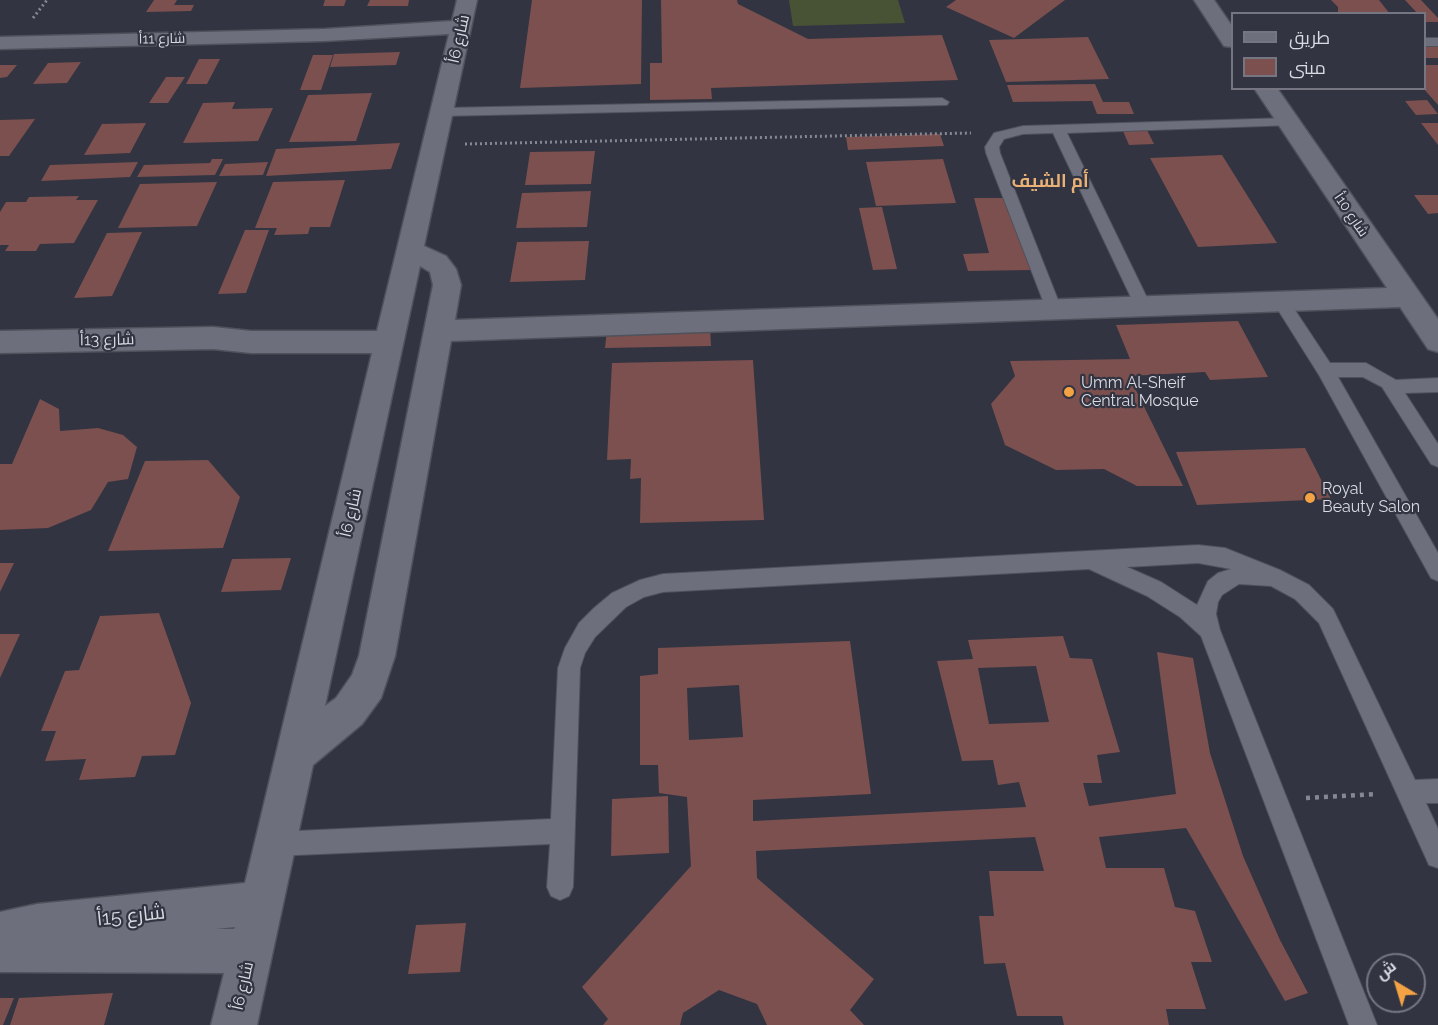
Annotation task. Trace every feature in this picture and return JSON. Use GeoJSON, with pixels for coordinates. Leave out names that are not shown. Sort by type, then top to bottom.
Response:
{"type":"FeatureCollection","features":[{"type":"Feature","properties":{"kind":"street"},"geometry":{"type":"LineString","coordinates":[[1204,0],[1231,38]]}},
{"type":"Feature","properties":{"kind":"street","name":"شارع 11أ"},"geometry":{"type":"LineString","coordinates":[[0,43],[325,35],[462,22]]}},
{"type":"Feature","properties":{"kind":"street","name":"شارع 6أ"},"geometry":{"type":"LineString","coordinates":[[234,1025],[462,22]]}},
{"type":"Feature","properties":{"kind":"street","name":"شارع 10أ"},"geometry":{"type":"LineString","coordinates":[[1266,90],[1438,340]]}},
{"type":"Feature","properties":{"kind":"street"},"geometry":{"type":"LineString","coordinates":[[296,754],[349,711],[368,685],[374,671],[447,285],[446,277],[437,262],[411,250]]}},
{"type":"Feature","properties":{"kind":"street"},"geometry":{"type":"LineString","coordinates":[[438,331],[1408,297]]}},
{"type":"Feature","properties":{"kind":"street","name":"شارع 13أ"},"geometry":{"type":"LineString","coordinates":[[0,342],[213,338],[251,342],[392,330]]}},
{"type":"Feature","properties":{"kind":"street","name":"شارع 15أ"},"geometry":{"type":"LineString","coordinates":[[0,934],[37,926],[262,903]]}},
{"type":"Feature","properties":{"kind":"street","name":"شارع 15أ"},"geometry":{"type":"LineString","coordinates":[[0,950],[47,952],[251,951]]}},
{"type":"Feature","properties":{"kind":"lane"},"geometry":{"type":"LineString","coordinates":[[442,112],[942,102]]}},
{"type":"Feature","properties":{"kind":"lane"},"geometry":{"type":"LineString","coordinates":[[1054,310],[993,153],[994,141],[999,136],[1014,131],[1288,122]]}},
{"type":"Feature","properties":{"kind":"lane"},"geometry":{"type":"LineString","coordinates":[[1058,129],[1143,306]]}},
{"type":"Feature","properties":{"kind":"lane"},"geometry":{"type":"LineString","coordinates":[[1281,302],[1325,370],[1438,572]]}},
{"type":"Feature","properties":{"kind":"lane"},"geometry":{"type":"LineString","coordinates":[[1325,370],[1366,370],[1382,377],[1393,387],[1438,459]]}},
{"type":"Feature","properties":{"kind":"lane"},"geometry":{"type":"LineString","coordinates":[[1393,387],[1438,386]]}},
{"type":"Feature","properties":{"kind":"lane"},"geometry":{"type":"LineString","coordinates":[[560,887],[569,668],[576,648],[587,630],[619,600],[640,589],[663,583],[1211,554],[1239,561],[1302,592],[1326,616],[1438,856]]}},
{"type":"Feature","properties":{"kind":"lane"},"geometry":{"type":"LineString","coordinates":[[1092,561],[1154,590],[1186,610],[1209,630]]}},
{"type":"Feature","properties":{"kind":"lane"},"geometry":{"type":"LineString","coordinates":[[1273,577],[1239,575],[1220,584],[1208,600],[1206,614],[1209,630],[1363,1025]]}},
{"type":"Feature","properties":{"kind":"lane"},"geometry":{"type":"LineString","coordinates":[[1407,792],[1438,791]]}},
{"type":"Feature","properties":{"kind":"lane"},"geometry":{"type":"LineString","coordinates":[[275,844],[562,831]]}},
{"type":"Feature","properties":{"kind":"path"},"geometry":{"type":"LineString","coordinates":[[435,144],[978,133],[994,141]]}},
{"type":"Feature","properties":{"kind":"path"},"geometry":{"type":"LineString","coordinates":[[1275,800],[1407,792]]}},
{"type":"Feature","properties":{"kind":"green space"},"geometry":{"type":"Polygon","coordinates":[[[789,0],[898,0],[905,23],[793,26],[789,0]]]}},
{"type":"Feature","properties":{"kind":"building"},"geometry":{"type":"Polygon","coordinates":[[[154,0],[177,0],[174,5],[194,5],[191,11],[146,12],[154,0]]]}},
{"type":"Feature","properties":{"kind":"building"},"geometry":{"type":"Polygon","coordinates":[[[325,0],[346,0],[344,6],[323,6],[325,0]]]}},
{"type":"Feature","properties":{"kind":"building"},"geometry":{"type":"Polygon","coordinates":[[[370,0],[409,0],[408,6],[367,6],[370,0]]]}},
{"type":"Feature","properties":{"kind":"building"},"geometry":{"type":"Polygon","coordinates":[[[532,0],[642,0],[641,84],[520,88],[532,0]]]}},
{"type":"Feature","properties":{"kind":"building"},"geometry":{"type":"Polygon","coordinates":[[[661,0],[737,0],[738,4],[808,39],[942,35],[958,80],[711,88],[712,99],[650,100],[650,63],[662,63],[661,0]]]}},
{"type":"Feature","properties":{"kind":"building"},"geometry":{"type":"Polygon","coordinates":[[[956,0],[1065,0],[1014,38],[946,7],[956,0]]]}},
{"type":"Feature","properties":{"kind":"building"},"geometry":{"type":"Polygon","coordinates":[[[1331,0],[1379,0],[1388,12],[1338,12],[1338,7],[1331,0]]]}},
{"type":"Feature","properties":{"kind":"building"},"geometry":{"type":"Polygon","coordinates":[[[1405,0],[1421,0],[1438,18],[1438,22],[1426,22],[1426,12],[1416,12],[1405,0]]]}},
{"type":"Feature","properties":{"kind":"building"},"geometry":{"type":"Polygon","coordinates":[[[1088,37],[1109,79],[1006,82],[989,40],[1088,37]]]}},
{"type":"Feature","properties":{"kind":"building"},"geometry":{"type":"Polygon","coordinates":[[[1426,46],[1438,46],[1438,58],[1426,58],[1426,46]]]}},
{"type":"Feature","properties":{"kind":"building"},"geometry":{"type":"Polygon","coordinates":[[[400,52],[396,65],[330,67],[334,54],[400,52]]]}},
{"type":"Feature","properties":{"kind":"building"},"geometry":{"type":"Polygon","coordinates":[[[313,55],[333,55],[321,90],[300,90],[313,55]]]}},
{"type":"Feature","properties":{"kind":"building"},"geometry":{"type":"Polygon","coordinates":[[[199,59],[220,59],[207,84],[186,84],[199,59]]]}},
{"type":"Feature","properties":{"kind":"building"},"geometry":{"type":"Polygon","coordinates":[[[81,62],[67,83],[33,84],[48,63],[81,62]]]}},
{"type":"Feature","properties":{"kind":"building"},"geometry":{"type":"Polygon","coordinates":[[[0,65],[17,65],[7,77],[0,78],[0,65]]]}},
{"type":"Feature","properties":{"kind":"building"},"geometry":{"type":"Polygon","coordinates":[[[1426,65],[1438,65],[1438,105],[1425,90],[1426,65]]]}},
{"type":"Feature","properties":{"kind":"building"},"geometry":{"type":"Polygon","coordinates":[[[166,77],[185,77],[168,103],[149,103],[166,77]]]}},
{"type":"Feature","properties":{"kind":"building"},"geometry":{"type":"Polygon","coordinates":[[[1095,84],[1103,102],[1129,102],[1134,114],[1097,114],[1092,101],[1013,102],[1007,85],[1095,84]]]}},
{"type":"Feature","properties":{"kind":"building"},"geometry":{"type":"Polygon","coordinates":[[[372,93],[356,141],[289,142],[308,95],[372,93]]]}},
{"type":"Feature","properties":{"kind":"building"},"geometry":{"type":"Polygon","coordinates":[[[1427,100],[1438,114],[1416,115],[1405,101],[1427,100]]]}},
{"type":"Feature","properties":{"kind":"building"},"geometry":{"type":"Polygon","coordinates":[[[235,102],[232,109],[273,108],[258,141],[183,143],[203,103],[235,102]]]}},
{"type":"Feature","properties":{"kind":"building"},"geometry":{"type":"Polygon","coordinates":[[[35,119],[9,156],[0,156],[0,120],[35,119]]]}},
{"type":"Feature","properties":{"kind":"building"},"geometry":{"type":"Polygon","coordinates":[[[146,123],[130,153],[84,155],[102,124],[146,123]]]}},
{"type":"Feature","properties":{"kind":"building"},"geometry":{"type":"Polygon","coordinates":[[[1421,123],[1438,123],[1438,145],[1421,123]]]}},
{"type":"Feature","properties":{"kind":"building"},"geometry":{"type":"Polygon","coordinates":[[[1147,130],[1154,144],[1129,145],[1123,131],[1147,130]]]}},
{"type":"Feature","properties":{"kind":"building"},"geometry":{"type":"Polygon","coordinates":[[[940,134],[944,146],[848,150],[846,137],[940,134]]]}},
{"type":"Feature","properties":{"kind":"building"},"geometry":{"type":"Polygon","coordinates":[[[400,143],[391,169],[266,176],[276,149],[400,143]]]}},
{"type":"Feature","properties":{"kind":"building"},"geometry":{"type":"Polygon","coordinates":[[[595,151],[591,184],[525,185],[530,152],[595,151]]]}},
{"type":"Feature","properties":{"kind":"building"},"geometry":{"type":"Polygon","coordinates":[[[1222,155],[1277,243],[1198,247],[1150,158],[1222,155]]]}},
{"type":"Feature","properties":{"kind":"building"},"geometry":{"type":"Polygon","coordinates":[[[212,159],[223,159],[215,175],[137,177],[144,165],[210,163],[212,159]]]}},
{"type":"Feature","properties":{"kind":"building"},"geometry":{"type":"Polygon","coordinates":[[[943,159],[956,203],[876,206],[866,162],[943,159]]]}},
{"type":"Feature","properties":{"kind":"building"},"geometry":{"type":"Polygon","coordinates":[[[138,162],[130,177],[41,181],[50,165],[138,162]]]}},
{"type":"Feature","properties":{"kind":"building"},"geometry":{"type":"Polygon","coordinates":[[[268,162],[263,175],[219,176],[225,164],[268,162]]]}},
{"type":"Feature","properties":{"kind":"building"},"geometry":{"type":"Polygon","coordinates":[[[345,180],[330,227],[310,227],[308,234],[274,235],[277,228],[255,228],[273,182],[345,180]]]}},
{"type":"Feature","properties":{"kind":"building"},"geometry":{"type":"Polygon","coordinates":[[[217,182],[197,226],[118,228],[140,184],[217,182]]]}},
{"type":"Feature","properties":{"kind":"building"},"geometry":{"type":"Polygon","coordinates":[[[591,191],[587,227],[516,228],[522,193],[591,191]]]}},
{"type":"Feature","properties":{"kind":"building"},"geometry":{"type":"Polygon","coordinates":[[[1414,195],[1438,195],[1438,213],[1428,214],[1414,195]]]}},
{"type":"Feature","properties":{"kind":"building"},"geometry":{"type":"Polygon","coordinates":[[[79,196],[76,200],[98,200],[74,243],[40,244],[36,251],[5,251],[9,245],[0,245],[0,212],[6,202],[26,202],[29,197],[79,196]]]}},
{"type":"Feature","properties":{"kind":"building"},"geometry":{"type":"Polygon","coordinates":[[[974,198],[1009,198],[1031,270],[968,271],[963,254],[989,253],[974,198]]]}},
{"type":"Feature","properties":{"kind":"building"},"geometry":{"type":"Polygon","coordinates":[[[882,207],[897,269],[873,270],[859,208],[882,207]]]}},
{"type":"Feature","properties":{"kind":"building"},"geometry":{"type":"Polygon","coordinates":[[[245,230],[269,230],[246,293],[218,294],[245,230]]]}},
{"type":"Feature","properties":{"kind":"building"},"geometry":{"type":"Polygon","coordinates":[[[142,232],[112,296],[74,298],[107,233],[142,232]]]}},
{"type":"Feature","properties":{"kind":"building"},"geometry":{"type":"Polygon","coordinates":[[[589,241],[585,280],[510,282],[517,242],[589,241]]]}},
{"type":"Feature","properties":{"kind":"building","name":"Umm Al-Sheif Central Mosque"},"geometry":{"type":"Polygon","coordinates":[[[1238,321],[1268,377],[1210,380],[1205,372],[1129,376],[1183,486],[1137,486],[1104,469],[1056,470],[1005,445],[991,404],[1015,376],[1010,361],[1130,359],[1116,325],[1238,321]]]}},
{"type":"Feature","properties":{"kind":"building"},"geometry":{"type":"Polygon","coordinates":[[[710,326],[711,346],[605,348],[607,329],[710,326]]]}},
{"type":"Feature","properties":{"kind":"building"},"geometry":{"type":"Polygon","coordinates":[[[753,360],[764,520],[640,523],[641,478],[630,479],[631,459],[607,460],[612,363],[753,360]]]}},
{"type":"Feature","properties":{"kind":"building"},"geometry":{"type":"Polygon","coordinates":[[[40,399],[59,409],[60,431],[98,428],[123,435],[137,447],[128,479],[108,482],[91,510],[48,528],[0,530],[0,464],[12,464],[40,399]]]}},
{"type":"Feature","properties":{"kind":"building"},"geometry":{"type":"Polygon","coordinates":[[[1305,448],[1331,499],[1197,505],[1176,452],[1305,448]]]}},
{"type":"Feature","properties":{"kind":"building"},"geometry":{"type":"Polygon","coordinates":[[[208,460],[240,497],[223,548],[108,551],[145,461],[208,460]]]}},
{"type":"Feature","properties":{"kind":"building"},"geometry":{"type":"Polygon","coordinates":[[[291,558],[281,590],[221,592],[232,559],[291,558]]]}},
{"type":"Feature","properties":{"kind":"building"},"geometry":{"type":"Polygon","coordinates":[[[0,563],[14,563],[0,592],[0,563]]]}},
{"type":"Feature","properties":{"kind":"building"},"geometry":{"type":"Polygon","coordinates":[[[159,613],[191,703],[175,755],[142,756],[135,777],[79,780],[86,759],[45,761],[56,731],[41,731],[65,671],[79,670],[100,616],[159,613]]]}},
{"type":"Feature","properties":{"kind":"building"},"geometry":{"type":"Polygon","coordinates":[[[0,634],[20,634],[0,678],[0,634]]]}},
{"type":"Feature","properties":{"kind":"building"},"geometry":{"type":"Polygon","coordinates":[[[1063,636],[1070,658],[1092,659],[1120,752],[1097,755],[1102,783],[1083,783],[1089,806],[1176,794],[1157,652],[1193,658],[1210,753],[1243,856],[1280,940],[1308,993],[1285,1001],[1186,828],[1099,837],[1106,868],[1164,868],[1175,907],[1195,911],[1212,962],[1191,962],[1206,1009],[1166,1009],[1169,1025],[1064,1025],[1062,1016],[1017,1016],[1005,963],[984,964],[979,916],[994,916],[989,871],[1044,871],[1035,837],[756,851],[757,878],[874,979],[850,1010],[864,1025],[767,1025],[757,1004],[719,990],[683,1013],[680,1025],[603,1025],[608,1019],[582,987],[691,866],[687,797],[659,793],[658,765],[640,765],[640,676],[658,674],[658,648],[850,641],[871,794],[753,800],[753,821],[1026,807],[1019,782],[998,785],[993,760],[962,761],[937,661],[973,659],[968,640],[1063,636]],[[1036,666],[978,668],[989,724],[1049,722],[1036,666]],[[739,685],[687,688],[689,740],[743,737],[739,685]]]}},
{"type":"Feature","properties":{"kind":"building"},"geometry":{"type":"Polygon","coordinates":[[[668,796],[669,853],[611,856],[612,799],[668,796]]]}},
{"type":"Feature","properties":{"kind":"building"},"geometry":{"type":"Polygon","coordinates":[[[466,923],[460,972],[408,974],[416,925],[466,923]]]}},
{"type":"Feature","properties":{"kind":"building"},"geometry":{"type":"Polygon","coordinates":[[[113,993],[104,1025],[10,1025],[19,998],[113,993]]]}},
{"type":"Feature","properties":{"kind":"building"},"geometry":{"type":"Polygon","coordinates":[[[0,998],[14,998],[3,1025],[0,1025],[0,998]]]}},
{"type":"Feature","properties":{"kind":"place","name":"Umm Al-Sheif Central Mosque"},"geometry":{"type":"Point","coordinates":[1069,392]}},
{"type":"Feature","properties":{"kind":"place","name":"Royal Beauty Salon"},"geometry":{"type":"Point","coordinates":[1310,498]}},
{"type":"Feature","properties":{"kind":"district","name":"أم الشيف"},"geometry":{"type":"Point","coordinates":[1050,182]}}]}
